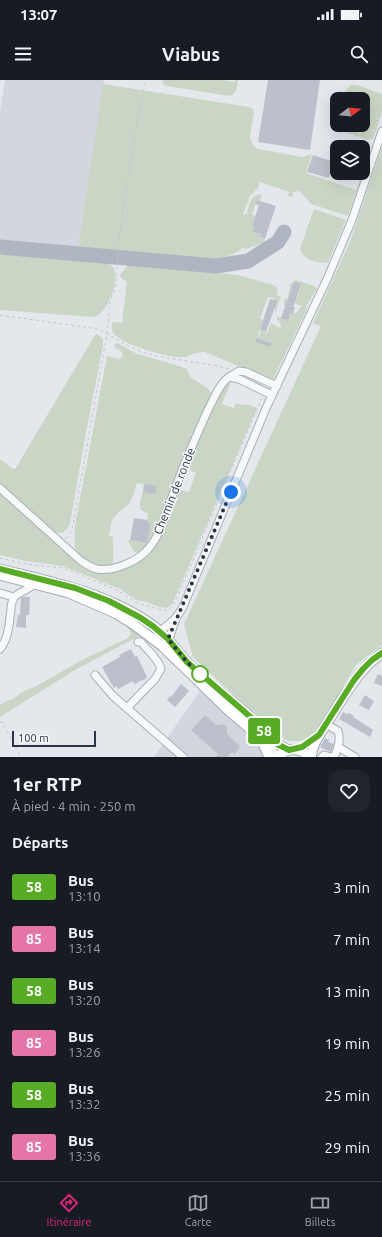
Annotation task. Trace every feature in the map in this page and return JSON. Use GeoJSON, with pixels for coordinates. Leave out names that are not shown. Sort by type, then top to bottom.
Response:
{"type":"FeatureCollection","features":[{"type":"Feature","properties":{"kind":"main road"},"geometry":{"type":"LineString","coordinates":[[0,569],[80,598],[115,613],[133,624],[158,635]]}},
{"type":"Feature","properties":{"kind":"main road"},"geometry":{"type":"LineString","coordinates":[[0,575],[75,588],[109,601],[141,618],[187,662],[254,720],[270,739],[277,744],[292,749],[301,750],[310,757],[319,735],[354,680],[372,660],[382,653]]}},
{"type":"Feature","properties":{"kind":"main road"},"geometry":{"type":"LineString","coordinates":[[166,642],[228,710],[256,734],[262,741],[269,757]]}},
{"type":"Feature","properties":{"kind":"main road"},"geometry":{"type":"LineString","coordinates":[[277,757],[282,752],[307,744],[319,735]]}},
{"type":"Feature","properties":{"kind":"street"},"geometry":{"type":"LineString","coordinates":[[277,757],[255,725],[188,666],[166,642],[176,618],[183,606],[272,395],[328,277],[352,220],[382,131]]}},
{"type":"Feature","properties":{"kind":"street"},"geometry":{"type":"LineString","coordinates":[[229,377],[239,371],[246,372],[276,386]]}},
{"type":"Feature","properties":{"kind":"street"},"geometry":{"type":"LineString","coordinates":[[229,377],[239,379],[272,395]]}},
{"type":"Feature","properties":{"kind":"street","name":"Chemin de ronde"},"geometry":{"type":"LineString","coordinates":[[0,488],[81,561],[91,567],[107,570],[130,562],[149,549],[159,530],[183,465],[199,430],[216,394],[225,380],[229,377]]}},
{"type":"Feature","properties":{"kind":"street"},"geometry":{"type":"LineString","coordinates":[[0,572],[35,581],[27,590],[14,597],[7,634],[3,646],[0,649]]}},
{"type":"Feature","properties":{"kind":"street"},"geometry":{"type":"LineString","coordinates":[[0,593],[14,597]]}},
{"type":"Feature","properties":{"kind":"street"},"geometry":{"type":"LineString","coordinates":[[158,635],[176,618]]}},
{"type":"Feature","properties":{"kind":"street"},"geometry":{"type":"LineString","coordinates":[[127,708],[155,679],[161,669],[160,664],[155,658],[140,642],[138,642]]}},
{"type":"Feature","properties":{"kind":"street"},"geometry":{"type":"LineString","coordinates":[[95,675],[113,696],[183,757]]}},
{"type":"Feature","properties":{"kind":"street"},"geometry":{"type":"LineString","coordinates":[[322,757],[324,754],[332,757],[338,747],[340,735],[338,731],[326,724]]}},
{"type":"Feature","properties":{"kind":"street"},"geometry":{"type":"LineString","coordinates":[[338,747],[355,757]]}},
{"type":"Feature","properties":{"kind":"path"},"geometry":{"type":"LineString","coordinates":[[63,545],[72,530],[107,334],[110,301],[116,288],[118,273],[118,244],[138,117],[146,80]]}},
{"type":"Feature","properties":{"kind":"path"},"geometry":{"type":"LineString","coordinates":[[0,315],[98,329],[133,348],[145,352],[167,358],[213,365],[239,371]]}},
{"type":"Feature","properties":{"kind":"path"},"geometry":{"type":"LineString","coordinates":[[0,722],[2,722],[21,757]]}},
{"type":"Feature","properties":{"kind":"shaded area"},"geometry":{"type":"Polygon","coordinates":[[[5,80],[104,80],[76,260],[0,254],[0,113],[5,80]]]}},
{"type":"Feature","properties":{"kind":"shaded area"},"geometry":{"type":"Polygon","coordinates":[[[200,691],[250,736],[266,757],[154,757],[200,691]]]}},
{"type":"Feature","properties":{"kind":"green space"},"geometry":{"type":"Polygon","coordinates":[[[162,80],[222,80],[235,82],[235,80],[238,80],[235,92],[230,96],[166,86],[163,84],[162,80]]]}},
{"type":"Feature","properties":{"kind":"green space"},"geometry":{"type":"Polygon","coordinates":[[[103,84],[249,107],[253,109],[254,113],[250,137],[252,144],[258,149],[303,157],[312,154],[306,173],[356,190],[361,180],[348,216],[311,204],[300,191],[293,192],[292,197],[288,196],[289,192],[260,182],[258,188],[250,196],[243,214],[244,215],[247,213],[253,198],[258,194],[262,194],[260,201],[257,200],[252,214],[255,216],[252,225],[255,227],[254,232],[261,234],[260,237],[265,238],[263,243],[246,249],[243,248],[234,254],[222,258],[78,248],[103,84]]]}},
{"type":"Feature","properties":{"kind":"green space"},"geometry":{"type":"Polygon","coordinates":[[[351,85],[357,85],[382,94],[382,113],[373,139],[368,140],[346,132],[355,132],[360,134],[361,132],[370,132],[371,104],[370,92],[346,92],[351,85]]]}},
{"type":"Feature","properties":{"kind":"green space"},"geometry":{"type":"Polygon","coordinates":[[[382,147],[382,645],[356,665],[327,715],[312,735],[301,741],[289,741],[276,735],[193,657],[184,624],[321,326],[313,323],[350,242],[382,147]]]}},
{"type":"Feature","properties":{"kind":"green space"},"geometry":{"type":"Polygon","coordinates":[[[314,209],[346,220],[328,262],[325,263],[316,262],[304,256],[300,249],[314,209]]]}},
{"type":"Feature","properties":{"kind":"green space"},"geometry":{"type":"Polygon","coordinates":[[[0,254],[108,263],[114,268],[115,273],[113,292],[102,312],[94,317],[0,310],[0,254]]]}},
{"type":"Feature","properties":{"kind":"green space"},"geometry":{"type":"Polygon","coordinates":[[[128,265],[238,275],[273,285],[278,288],[277,295],[281,297],[275,312],[274,298],[268,297],[260,318],[263,320],[256,342],[265,345],[267,341],[258,339],[261,331],[267,333],[271,323],[280,328],[280,323],[277,320],[277,317],[282,317],[288,320],[290,313],[293,314],[297,312],[302,306],[289,301],[286,306],[284,306],[284,300],[288,298],[290,284],[296,280],[317,288],[307,305],[306,311],[274,379],[264,377],[205,352],[198,352],[182,357],[171,356],[135,346],[119,338],[112,330],[112,322],[122,323],[127,282],[121,278],[120,275],[128,265]],[[294,282],[290,294],[297,297],[301,284],[294,282]]]}},
{"type":"Feature","properties":{"kind":"green space"},"geometry":{"type":"Polygon","coordinates":[[[97,334],[103,339],[103,346],[70,524],[64,532],[57,533],[50,530],[0,484],[0,459],[15,469],[97,334]]]}},
{"type":"Feature","properties":{"kind":"green space"},"geometry":{"type":"Polygon","coordinates":[[[117,343],[137,354],[187,369],[190,377],[212,393],[184,453],[154,538],[144,550],[139,553],[134,552],[128,541],[130,540],[147,543],[151,523],[147,522],[148,514],[140,509],[140,502],[143,491],[154,494],[156,493],[157,487],[137,483],[129,504],[112,520],[109,536],[113,537],[113,563],[109,566],[103,566],[91,563],[77,552],[75,547],[75,525],[107,356],[119,359],[123,356],[121,351],[115,348],[114,345],[117,343]]]}},
{"type":"Feature","properties":{"kind":"green space"},"geometry":{"type":"Polygon","coordinates":[[[231,382],[222,404],[234,408],[236,403],[243,405],[247,404],[257,408],[173,603],[167,608],[136,600],[120,589],[62,566],[26,561],[0,555],[0,493],[82,565],[93,570],[142,558],[178,490],[189,492],[196,473],[186,468],[199,435],[218,396],[231,382]]]}},
{"type":"Feature","properties":{"kind":"green space"},"geometry":{"type":"Polygon","coordinates":[[[125,624],[140,634],[139,636],[75,670],[0,717],[0,705],[6,701],[13,699],[24,691],[35,687],[84,659],[128,638],[131,633],[125,624]]]}},
{"type":"Feature","properties":{"kind":"building"},"geometry":{"type":"Polygon","coordinates":[[[268,80],[320,80],[310,150],[258,142],[268,80]]]}},
{"type":"Feature","properties":{"kind":"building"},"geometry":{"type":"Polygon","coordinates":[[[313,155],[330,161],[329,178],[307,172],[313,155]]]}},
{"type":"Feature","properties":{"kind":"building"},"geometry":{"type":"Polygon","coordinates":[[[257,200],[276,206],[265,238],[260,237],[261,234],[253,232],[255,227],[252,226],[259,205],[255,204],[257,200]]]}},
{"type":"Feature","properties":{"kind":"building"},"geometry":{"type":"Polygon","coordinates":[[[294,282],[301,284],[293,307],[295,307],[293,314],[290,313],[288,321],[281,318],[294,282]]]}},
{"type":"Feature","properties":{"kind":"building"},"geometry":{"type":"Polygon","coordinates":[[[270,299],[277,301],[266,332],[260,330],[270,299]]]}},
{"type":"Feature","properties":{"kind":"building"},"geometry":{"type":"Polygon","coordinates":[[[257,338],[271,343],[270,347],[255,342],[257,338]]]}},
{"type":"Feature","properties":{"kind":"building"},"geometry":{"type":"Polygon","coordinates":[[[144,484],[157,486],[156,493],[147,493],[143,491],[144,484]]]}},
{"type":"Feature","properties":{"kind":"building"},"geometry":{"type":"Polygon","coordinates":[[[134,518],[148,520],[147,522],[151,523],[147,543],[130,540],[134,518]]]}},
{"type":"Feature","properties":{"kind":"building"},"geometry":{"type":"Polygon","coordinates":[[[30,597],[29,615],[26,615],[26,628],[16,627],[18,614],[20,615],[21,598],[30,597]]]}},
{"type":"Feature","properties":{"kind":"building"},"geometry":{"type":"Polygon","coordinates":[[[131,649],[135,657],[137,656],[147,677],[138,683],[134,684],[133,681],[118,689],[117,686],[114,688],[102,667],[120,657],[119,655],[131,649]]]}},
{"type":"Feature","properties":{"kind":"building"},"geometry":{"type":"Polygon","coordinates":[[[378,674],[382,676],[382,686],[374,683],[378,674]]]}},
{"type":"Feature","properties":{"kind":"building"},"geometry":{"type":"Polygon","coordinates":[[[181,684],[189,691],[175,707],[167,700],[181,684]]]}},
{"type":"Feature","properties":{"kind":"building"},"geometry":{"type":"Polygon","coordinates":[[[365,695],[374,701],[369,710],[359,705],[365,695]]]}},
{"type":"Feature","properties":{"kind":"building"},"geometry":{"type":"Polygon","coordinates":[[[343,712],[354,716],[353,717],[373,730],[370,737],[339,719],[343,712]]]}},
{"type":"Feature","properties":{"kind":"building"},"geometry":{"type":"Polygon","coordinates":[[[205,715],[216,725],[223,724],[227,727],[227,734],[240,746],[235,754],[232,752],[227,757],[216,757],[218,754],[191,730],[205,715]]]}},
{"type":"Feature","properties":{"kind":"building"},"geometry":{"type":"Polygon","coordinates":[[[325,738],[329,740],[328,742],[334,744],[331,752],[320,747],[325,738]]]}},
{"type":"Feature","properties":{"kind":"taxiway"},"geometry":{"type":"LineString","coordinates":[[0,247],[216,266],[248,261],[278,242],[284,232]]}},
{"type":"Feature","properties":{"kind":"bus line","name":"58"},"geometry":{"type":"LineString","coordinates":[[0,569],[75,588],[109,601],[141,618],[168,639],[187,662],[254,720],[270,739],[289,750],[302,747],[319,735],[354,680],[372,660],[382,653]]}},
{"type":"Feature","properties":{"kind":"route"},"geometry":{"type":"LineString","coordinates":[[200,674],[187,662],[168,639],[231,492]]}}]}
